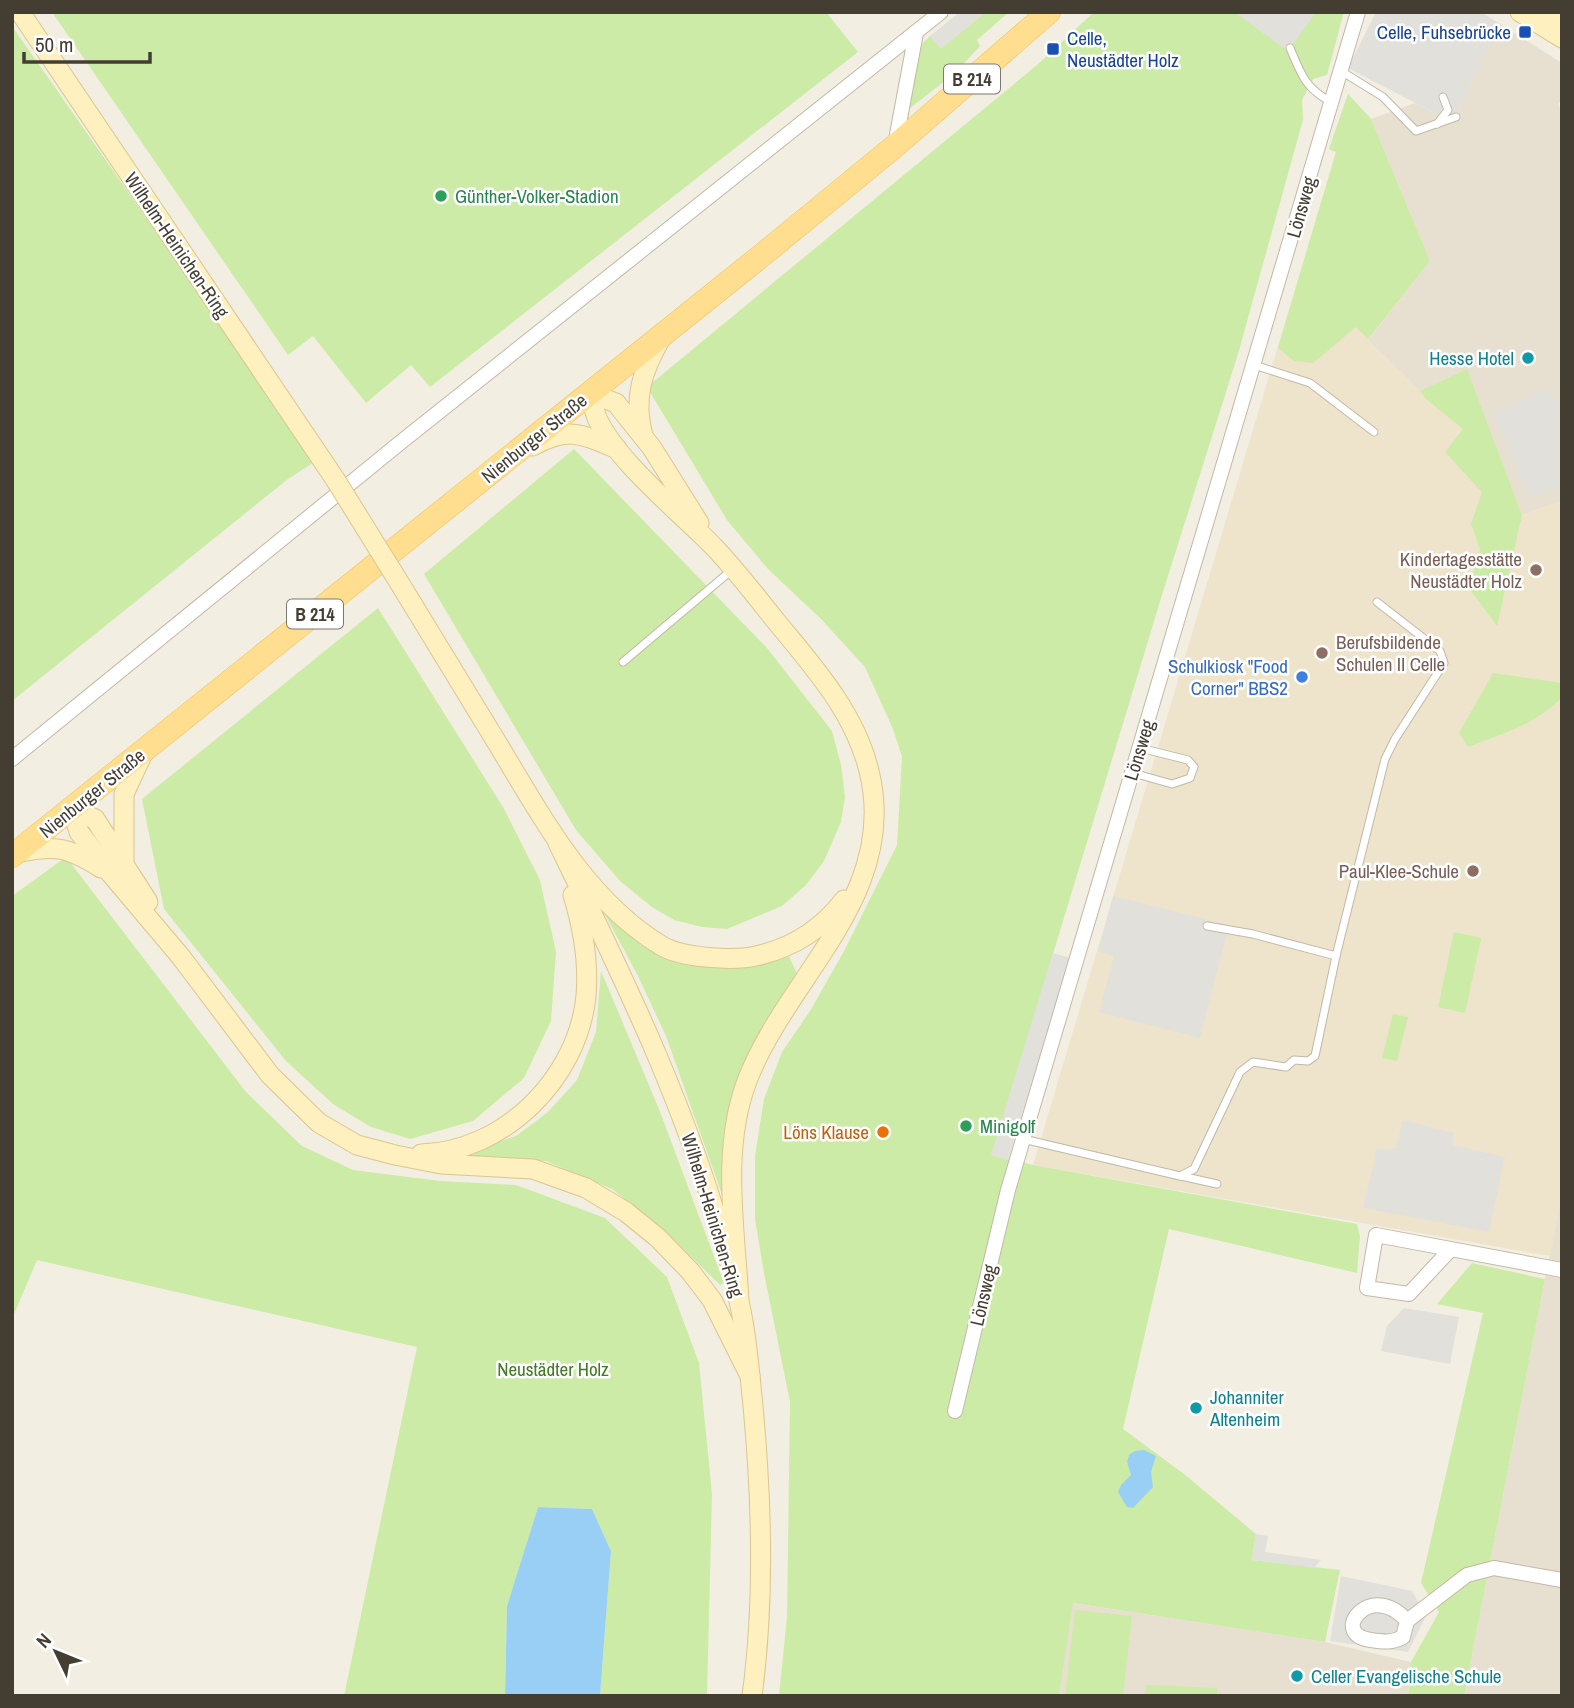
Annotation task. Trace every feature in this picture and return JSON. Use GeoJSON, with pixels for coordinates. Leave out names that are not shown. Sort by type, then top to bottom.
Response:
{"type":"FeatureCollection","features":[{"type":"Feature","properties":{"kind":"main road","name":"Wilhelm-Heinichen-Ring"},"geometry":{"type":"LineString","coordinates":[[20,12],[334,479],[402,587],[558,844],[623,975],[676,1098],[715,1209],[739,1300],[750,1376],[758,1464],[761,1582],[752,1696]]}},
{"type":"Feature","properties":{"kind":"main road","name":"Nienburger Straße"},"geometry":{"type":"LineString","coordinates":[[14,855],[663,335],[895,146],[1049,12]]}},
{"type":"Feature","properties":{"kind":"main road"},"geometry":{"type":"LineString","coordinates":[[1520,12],[1562,38]]}},
{"type":"Feature","properties":{"kind":"main road"},"geometry":{"type":"LineString","coordinates":[[1546,12],[1562,22]]}},
{"type":"Feature","properties":{"kind":"main road"},"geometry":{"type":"LineString","coordinates":[[643,437],[639,415],[639,387],[649,357],[663,335]]}},
{"type":"Feature","properties":{"kind":"main road"},"geometry":{"type":"LineString","coordinates":[[590,393],[616,403],[643,437],[714,547]]}},
{"type":"Feature","properties":{"kind":"main road"},"geometry":{"type":"LineString","coordinates":[[590,393],[597,418],[617,449],[733,568],[819,673],[855,733],[869,768],[875,797],[870,853],[852,904],[765,1041],[746,1083],[732,1148],[739,1300]]}},
{"type":"Feature","properties":{"kind":"main road"},"geometry":{"type":"LineString","coordinates":[[497,467],[559,434],[579,433],[617,449]]}},
{"type":"Feature","properties":{"kind":"main road"},"geometry":{"type":"LineString","coordinates":[[118,869],[124,794],[144,751]]}},
{"type":"Feature","properties":{"kind":"main road"},"geometry":{"type":"LineString","coordinates":[[72,809],[79,832],[118,869],[270,1075],[319,1123],[357,1145],[395,1155],[441,1164],[533,1169],[586,1188],[626,1212],[658,1238],[690,1271],[712,1300],[750,1376]]}},
{"type":"Feature","properties":{"kind":"main road"},"geometry":{"type":"LineString","coordinates":[[558,844],[631,924],[665,948],[714,958],[748,958],[770,953],[791,945],[813,931],[832,916],[847,896],[870,853]]}},
{"type":"Feature","properties":{"kind":"main road"},"geometry":{"type":"LineString","coordinates":[[395,1155],[436,1154],[471,1144],[505,1128],[536,1100],[561,1070],[579,1031],[586,997],[587,958],[579,914],[558,844]]}},
{"type":"Feature","properties":{"kind":"main road"},"geometry":{"type":"LineString","coordinates":[[14,855],[47,847],[74,851],[118,869]]}},
{"type":"Feature","properties":{"kind":"street"},"geometry":{"type":"LineString","coordinates":[[12,759],[401,442],[941,12]]}},
{"type":"Feature","properties":{"kind":"street","name":"Lönsweg"},"geometry":{"type":"LineString","coordinates":[[956,1410],[1008,1190],[1358,12]]}},
{"type":"Feature","properties":{"kind":"street"},"geometry":{"type":"LineString","coordinates":[[895,146],[916,33]]}},
{"type":"Feature","properties":{"kind":"street"},"geometry":{"type":"LineString","coordinates":[[1450,1250],[1409,1294],[1367,1288],[1376,1235],[1562,1270]]}},
{"type":"Feature","properties":{"kind":"street"},"geometry":{"type":"LineString","coordinates":[[1407,1621],[1467,1575],[1494,1568],[1562,1580]]}},
{"type":"Feature","properties":{"kind":"lane"},"geometry":{"type":"LineString","coordinates":[[1290,48],[1306,84],[1318,96],[1331,102]]}},
{"type":"Feature","properties":{"kind":"lane"},"geometry":{"type":"LineString","coordinates":[[1340,70],[1382,96],[1416,131],[1456,117]]}},
{"type":"Feature","properties":{"kind":"lane"},"geometry":{"type":"LineString","coordinates":[[1436,125],[1447,110],[1443,97]]}},
{"type":"Feature","properties":{"kind":"lane"},"geometry":{"type":"LineString","coordinates":[[1254,365],[1310,383],[1374,432]]}},
{"type":"Feature","properties":{"kind":"lane"},"geometry":{"type":"LineString","coordinates":[[623,662],[733,568]]}},
{"type":"Feature","properties":{"kind":"lane"},"geometry":{"type":"LineString","coordinates":[[1180,1176],[1194,1169],[1240,1072],[1254,1062],[1286,1067],[1294,1060],[1308,1061],[1315,1056],[1336,956],[1385,759],[1444,663],[1440,651],[1377,602]]}},
{"type":"Feature","properties":{"kind":"lane"},"geometry":{"type":"LineString","coordinates":[[1133,774],[1172,784],[1190,778],[1194,767],[1188,760],[1140,748]]}},
{"type":"Feature","properties":{"kind":"lane"},"geometry":{"type":"LineString","coordinates":[[1207,926],[1253,934],[1336,956]]}},
{"type":"Feature","properties":{"kind":"lane"},"geometry":{"type":"LineString","coordinates":[[1023,1139],[1217,1184]]}},
{"type":"Feature","properties":{"kind":"shaded area"},"geometry":{"type":"Polygon","coordinates":[[[960,12],[986,12],[941,49],[930,36],[960,12]]]}},
{"type":"Feature","properties":{"kind":"shaded area"},"geometry":{"type":"Polygon","coordinates":[[[1234,12],[1316,12],[1288,51],[1234,12]]]}},
{"type":"Feature","properties":{"kind":"shaded area"},"geometry":{"type":"Polygon","coordinates":[[[1376,12],[1481,12],[1500,24],[1452,122],[1348,68],[1376,12]]]}},
{"type":"Feature","properties":{"kind":"shaded area"},"geometry":{"type":"Polygon","coordinates":[[[1500,24],[1562,63],[1562,99],[1558,104],[1562,114],[1562,501],[1522,515],[1467,370],[1420,391],[1368,340],[1430,261],[1371,119],[1415,103],[1452,122],[1500,24]]]}},
{"type":"Feature","properties":{"kind":"shaded area","name":"Berufsbildende Schulen II Celle"},"geometry":{"type":"Polygon","coordinates":[[[1348,94],[1371,119],[1430,261],[1368,340],[1420,391],[1467,369],[1522,515],[1562,501],[1562,1193],[1550,1256],[1033,1165],[1336,152],[1329,149],[1348,94]]]}},
{"type":"Feature","properties":{"kind":"shaded area"},"geometry":{"type":"Polygon","coordinates":[[[1546,389],[1562,408],[1562,488],[1530,497],[1494,414],[1546,389]]]}},
{"type":"Feature","properties":{"kind":"shaded area"},"geometry":{"type":"Polygon","coordinates":[[[1113,896],[1229,925],[1200,1038],[1099,1012],[1114,956],[1098,952],[1113,896]]]}},
{"type":"Feature","properties":{"kind":"shaded area"},"geometry":{"type":"Polygon","coordinates":[[[1053,953],[1070,958],[1008,1160],[991,1155],[1053,953]]]}},
{"type":"Feature","properties":{"kind":"shaded area"},"geometry":{"type":"Polygon","coordinates":[[[1403,1120],[1454,1133],[1453,1145],[1505,1157],[1489,1232],[1363,1208],[1377,1148],[1389,1150],[1396,1147],[1403,1120]]]}},
{"type":"Feature","properties":{"kind":"shaded area"},"geometry":{"type":"Polygon","coordinates":[[[1562,1193],[1562,1696],[1464,1696],[1545,1279],[1562,1193]]]}},
{"type":"Feature","properties":{"kind":"shaded area"},"geometry":{"type":"Polygon","coordinates":[[[1404,1308],[1459,1317],[1450,1364],[1381,1351],[1387,1326],[1404,1308]]]}},
{"type":"Feature","properties":{"kind":"shaded area"},"geometry":{"type":"Polygon","coordinates":[[[1256,1534],[1268,1536],[1265,1552],[1321,1560],[1314,1568],[1252,1560],[1256,1534]]]}},
{"type":"Feature","properties":{"kind":"shaded area"},"geometry":{"type":"Polygon","coordinates":[[[1341,1576],[1412,1591],[1426,1616],[1408,1652],[1330,1641],[1341,1576]]]}},
{"type":"Feature","properties":{"kind":"shaded area"},"geometry":{"type":"Polygon","coordinates":[[[1072,1603],[1325,1642],[1411,1662],[1408,1696],[1059,1696],[1072,1603]]]}},
{"type":"Feature","properties":{"kind":"green space","name":"Günther-Volker-Stadion"},"geometry":{"type":"Polygon","coordinates":[[[52,12],[826,12],[858,52],[430,387],[411,365],[366,403],[313,336],[288,355],[52,12]]]}},
{"type":"Feature","properties":{"kind":"green space"},"geometry":{"type":"Polygon","coordinates":[[[986,12],[1009,12],[977,40],[980,46],[955,73],[909,109],[922,44],[930,36],[941,48],[986,12]]]}},
{"type":"Feature","properties":{"kind":"green space"},"geometry":{"type":"Polygon","coordinates":[[[1094,12],[1344,12],[1327,75],[1313,79],[1302,100],[1303,120],[1238,354],[992,1155],[1033,1165],[1357,1224],[1360,1236],[1357,1273],[1169,1229],[1123,1429],[1184,1474],[1256,1534],[1252,1560],[1340,1570],[1325,1642],[1073,1603],[1059,1696],[779,1696],[787,1617],[790,1402],[755,1219],[755,1156],[764,1099],[782,1052],[810,1011],[843,953],[897,845],[902,757],[893,729],[865,667],[821,619],[768,569],[727,520],[647,387],[1037,65],[1094,12]]]}},
{"type":"Feature","properties":{"kind":"green space"},"geometry":{"type":"Polygon","coordinates":[[[12,26],[316,461],[288,479],[12,701],[12,26]]]}},
{"type":"Feature","properties":{"kind":"green space"},"geometry":{"type":"Polygon","coordinates":[[[1348,94],[1371,119],[1430,261],[1368,339],[1356,327],[1313,363],[1294,361],[1278,348],[1336,152],[1329,149],[1348,94]]]}},
{"type":"Feature","properties":{"kind":"green space"},"geometry":{"type":"Polygon","coordinates":[[[1467,369],[1522,515],[1497,626],[1469,588],[1480,549],[1471,524],[1482,492],[1445,452],[1463,429],[1420,391],[1467,369]]]}},
{"type":"Feature","properties":{"kind":"green space"},"geometry":{"type":"Polygon","coordinates":[[[574,449],[767,648],[832,731],[841,765],[845,797],[841,822],[824,861],[806,885],[782,906],[727,929],[702,927],[674,920],[652,907],[620,881],[576,830],[424,574],[574,449]]]}},
{"type":"Feature","properties":{"kind":"green space"},"geometry":{"type":"Polygon","coordinates":[[[378,608],[503,807],[540,880],[556,952],[551,1021],[524,1078],[473,1121],[410,1139],[371,1127],[333,1104],[286,1061],[164,909],[142,799],[378,608]]]}},
{"type":"Feature","properties":{"kind":"green space"},"geometry":{"type":"Polygon","coordinates":[[[1493,673],[1562,683],[1562,697],[1530,721],[1468,747],[1459,733],[1493,673]]]}},
{"type":"Feature","properties":{"kind":"green space","name":"Neustädter Holz"},"geometry":{"type":"Polygon","coordinates":[[[66,857],[246,1092],[302,1146],[353,1170],[440,1181],[516,1185],[605,1218],[667,1277],[699,1363],[712,1494],[707,1696],[600,1696],[611,1551],[592,1509],[538,1507],[507,1606],[505,1696],[344,1696],[417,1347],[37,1260],[12,1319],[12,896],[66,857]]]}},
{"type":"Feature","properties":{"kind":"green space"},"geometry":{"type":"Polygon","coordinates":[[[602,909],[640,944],[661,957],[690,964],[736,967],[788,954],[798,976],[773,1014],[724,1200],[666,1036],[602,909]]]}},
{"type":"Feature","properties":{"kind":"green space"},"geometry":{"type":"Polygon","coordinates":[[[1454,932],[1481,938],[1465,1013],[1438,1007],[1454,932]]]}},
{"type":"Feature","properties":{"kind":"green space"},"geometry":{"type":"Polygon","coordinates":[[[601,971],[659,1109],[724,1283],[720,1285],[661,1227],[612,1189],[546,1161],[461,1155],[516,1136],[548,1112],[577,1080],[596,1032],[601,971]]]}},
{"type":"Feature","properties":{"kind":"green space"},"geometry":{"type":"Polygon","coordinates":[[[1393,1014],[1408,1017],[1397,1061],[1382,1058],[1393,1014]]]}},
{"type":"Feature","properties":{"kind":"green space"},"geometry":{"type":"Polygon","coordinates":[[[1472,1263],[1545,1279],[1464,1696],[1408,1696],[1411,1662],[1439,1612],[1421,1583],[1483,1313],[1437,1304],[1472,1263]]]}},
{"type":"Feature","properties":{"kind":"green space"},"geometry":{"type":"Polygon","coordinates":[[[1075,1610],[1132,1616],[1123,1696],[1065,1696],[1075,1610]]]}},
{"type":"Feature","properties":{"kind":"green space"},"geometry":{"type":"Polygon","coordinates":[[[1146,1685],[1217,1688],[1217,1696],[1145,1696],[1146,1685]]]}},
{"type":"Feature","properties":{"kind":"water"},"geometry":{"type":"Polygon","coordinates":[[[1144,1450],[1156,1456],[1151,1472],[1153,1487],[1133,1508],[1127,1507],[1118,1492],[1131,1475],[1127,1462],[1129,1455],[1144,1450]]]}},
{"type":"Feature","properties":{"kind":"water"},"geometry":{"type":"Polygon","coordinates":[[[538,1507],[592,1509],[611,1551],[600,1696],[505,1696],[507,1606],[538,1507]]]}},
{"type":"Feature","properties":{"kind":"place","name":"Celle, Fuhsebrücke"},"geometry":{"type":"Point","coordinates":[1525,32]}},
{"type":"Feature","properties":{"kind":"place","name":"Celle, Neustädter Holz"},"geometry":{"type":"Point","coordinates":[1053,49]}},
{"type":"Feature","properties":{"kind":"place","name":"Günther-Volker-Stadion"},"geometry":{"type":"Point","coordinates":[441,196]}},
{"type":"Feature","properties":{"kind":"place","name":"Hesse Hotel"},"geometry":{"type":"Point","coordinates":[1528,358]}},
{"type":"Feature","properties":{"kind":"place","name":"Kindertagesstätte Neustädter Holz"},"geometry":{"type":"Point","coordinates":[1536,570]}},
{"type":"Feature","properties":{"kind":"place","name":"Berufsbildende Schulen II Celle"},"geometry":{"type":"Point","coordinates":[1322,653]}},
{"type":"Feature","properties":{"kind":"place","name":"Schulkiosk \"Food Corner\" BBS2"},"geometry":{"type":"Point","coordinates":[1302,677]}},
{"type":"Feature","properties":{"kind":"place","name":"Paul-Klee-Schule"},"geometry":{"type":"Point","coordinates":[1473,871]}},
{"type":"Feature","properties":{"kind":"place","name":"Minigolf"},"geometry":{"type":"Point","coordinates":[966,1126]}},
{"type":"Feature","properties":{"kind":"place","name":"Löns Klause"},"geometry":{"type":"Point","coordinates":[883,1132]}},
{"type":"Feature","properties":{"kind":"place","name":"Johanniter Altenheim"},"geometry":{"type":"Point","coordinates":[1196,1408]}},
{"type":"Feature","properties":{"kind":"place","name":"Celler Evangelische Schule"},"geometry":{"type":"Point","coordinates":[1297,1676]}}]}
